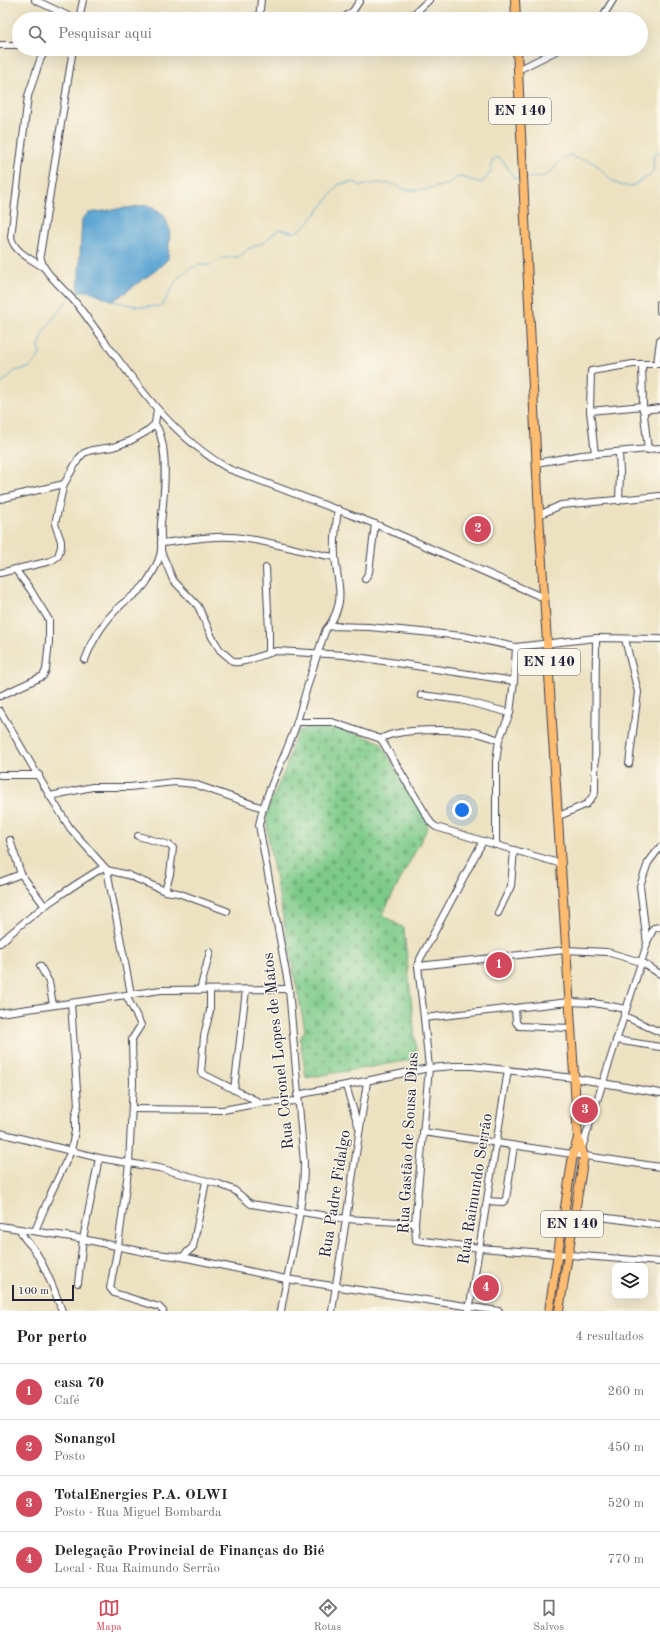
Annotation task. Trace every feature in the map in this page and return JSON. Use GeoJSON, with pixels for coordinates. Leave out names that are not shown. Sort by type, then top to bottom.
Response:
{"type":"FeatureCollection","features":[{"type":"Feature","properties":{"kind":"main road"},"geometry":{"type":"LineString","coordinates":[[515,0],[516,12]]}},
{"type":"Feature","properties":{"kind":"main road","name":"EN 140"},"geometry":{"type":"LineString","coordinates":[[517,56],[536,463],[544,598],[559,816],[578,1138],[583,1152],[559,1311]]}},
{"type":"Feature","properties":{"kind":"main road","name":"EN 140"},"geometry":{"type":"LineString","coordinates":[[549,1311],[573,1155],[578,1138]]}},
{"type":"Feature","properties":{"kind":"main road"},"geometry":{"type":"LineString","coordinates":[[554,1279],[563,1281]]}},
{"type":"Feature","properties":{"kind":"main road"},"geometry":{"type":"LineString","coordinates":[[552,1291],[561,1293]]}},
{"type":"Feature","properties":{"kind":"street"},"geometry":{"type":"LineString","coordinates":[[36,0],[61,12]]}},
{"type":"Feature","properties":{"kind":"street"},"geometry":{"type":"LineString","coordinates":[[80,12],[83,0]]}},
{"type":"Feature","properties":{"kind":"street"},"geometry":{"type":"LineString","coordinates":[[260,12],[261,0]]}},
{"type":"Feature","properties":{"kind":"street"},"geometry":{"type":"LineString","coordinates":[[352,12],[360,0]]}},
{"type":"Feature","properties":{"kind":"street"},"geometry":{"type":"LineString","coordinates":[[416,12],[430,0]]}},
{"type":"Feature","properties":{"kind":"street"},"geometry":{"type":"LineString","coordinates":[[605,12],[613,0]]}},
{"type":"Feature","properties":{"kind":"street"},"geometry":{"type":"LineString","coordinates":[[0,44],[12,45]]}},
{"type":"Feature","properties":{"kind":"street"},"geometry":{"type":"LineString","coordinates":[[42,56],[28,96],[12,237],[13,243],[18,250],[43,267],[66,290],[157,409],[186,439],[214,461],[229,470],[338,509],[375,524],[544,598]]}},
{"type":"Feature","properties":{"kind":"street"},"geometry":{"type":"LineString","coordinates":[[43,267],[40,255],[41,245],[72,56]]}},
{"type":"Feature","properties":{"kind":"street"},"geometry":{"type":"LineString","coordinates":[[518,70],[546,56]]}},
{"type":"Feature","properties":{"kind":"street"},"geometry":{"type":"LineString","coordinates":[[660,303],[660,311]]}},
{"type":"Feature","properties":{"kind":"street"},"geometry":{"type":"LineString","coordinates":[[594,454],[590,411],[591,370],[614,366],[658,364],[660,340]]}},
{"type":"Feature","properties":{"kind":"street"},"geometry":{"type":"LineString","coordinates":[[642,364],[643,408],[648,450]]}},
{"type":"Feature","properties":{"kind":"street"},"geometry":{"type":"LineString","coordinates":[[590,411],[660,408]]}},
{"type":"Feature","properties":{"kind":"street"},"geometry":{"type":"LineString","coordinates":[[157,409],[155,424],[158,428],[163,450],[165,472],[165,503],[161,524],[161,551],[173,580],[198,606],[212,637],[220,650],[234,662],[238,663],[269,652],[318,653],[368,658],[514,681]]}},
{"type":"Feature","properties":{"kind":"street"},"geometry":{"type":"LineString","coordinates":[[0,573],[51,561],[58,556],[61,541],[55,529],[55,524],[64,484],[79,458],[84,453],[130,441],[146,432],[155,424]]}},
{"type":"Feature","properties":{"kind":"street"},"geometry":{"type":"LineString","coordinates":[[536,463],[558,458],[660,448]]}},
{"type":"Feature","properties":{"kind":"street"},"geometry":{"type":"LineString","coordinates":[[619,452],[619,501]]}},
{"type":"Feature","properties":{"kind":"street"},"geometry":{"type":"LineString","coordinates":[[0,499],[64,484]]}},
{"type":"Feature","properties":{"kind":"street"},"geometry":{"type":"LineString","coordinates":[[539,514],[561,505],[619,501],[660,496]]}},
{"type":"Feature","properties":{"kind":"street","name":"Rua Coronel Lopes de Matos"},"geometry":{"type":"LineString","coordinates":[[281,1311],[299,1212],[304,1177],[304,1163],[297,1098],[289,989],[259,825],[262,808],[297,722],[302,701],[318,653],[329,626],[336,615],[340,602],[340,587],[335,558],[335,533],[338,509]]}},
{"type":"Feature","properties":{"kind":"street"},"geometry":{"type":"LineString","coordinates":[[365,579],[368,572],[375,524]]}},
{"type":"Feature","properties":{"kind":"street"},"geometry":{"type":"LineString","coordinates":[[161,544],[219,537],[234,537],[279,544],[335,558]]}},
{"type":"Feature","properties":{"kind":"street"},"geometry":{"type":"LineString","coordinates":[[85,660],[98,630],[120,606],[146,583],[161,551]]}},
{"type":"Feature","properties":{"kind":"street"},"geometry":{"type":"LineString","coordinates":[[266,568],[269,652]]}},
{"type":"Feature","properties":{"kind":"street"},"geometry":{"type":"LineString","coordinates":[[0,696],[43,676],[46,670],[49,641],[48,620],[30,589],[15,569]]}},
{"type":"Feature","properties":{"kind":"street"},"geometry":{"type":"LineString","coordinates":[[329,626],[369,627],[456,635],[516,647],[596,638],[660,639]]}},
{"type":"Feature","properties":{"kind":"street"},"geometry":{"type":"LineString","coordinates":[[559,816],[587,804],[595,793],[596,638]]}},
{"type":"Feature","properties":{"kind":"street"},"geometry":{"type":"LineString","coordinates":[[625,639],[638,692],[629,764]]}},
{"type":"Feature","properties":{"kind":"street"},"geometry":{"type":"LineString","coordinates":[[496,845],[496,762],[500,740],[510,713],[516,647]]}},
{"type":"Feature","properties":{"kind":"street"},"geometry":{"type":"LineString","coordinates":[[421,695],[461,700],[510,713]]}},
{"type":"Feature","properties":{"kind":"street"},"geometry":{"type":"LineString","coordinates":[[0,711],[70,828],[105,869],[128,994],[141,1025],[132,1039],[132,1110],[128,1164],[111,1291],[159,1307],[163,1311]]}},
{"type":"Feature","properties":{"kind":"street"},"geometry":{"type":"LineString","coordinates":[[297,722],[332,722],[381,739],[431,823],[436,827],[562,864]]}},
{"type":"Feature","properties":{"kind":"street"},"geometry":{"type":"LineString","coordinates":[[381,739],[394,733],[455,731],[478,733],[500,740]]}},
{"type":"Feature","properties":{"kind":"street"},"geometry":{"type":"LineString","coordinates":[[0,775],[39,775]]}},
{"type":"Feature","properties":{"kind":"street"},"geometry":{"type":"LineString","coordinates":[[50,796],[92,786],[130,787],[174,782],[194,784],[262,808]]}},
{"type":"Feature","properties":{"kind":"street"},"geometry":{"type":"LineString","coordinates":[[138,836],[169,845],[173,848],[170,874],[165,891]]}},
{"type":"Feature","properties":{"kind":"street"},"geometry":{"type":"LineString","coordinates":[[10,840],[21,874],[44,905]]}},
{"type":"Feature","properties":{"kind":"street"},"geometry":{"type":"LineString","coordinates":[[483,841],[420,959],[418,966],[566,950],[607,952],[641,962],[660,974]]}},
{"type":"Feature","properties":{"kind":"street"},"geometry":{"type":"LineString","coordinates":[[647,944],[640,886],[648,863],[660,847]]}},
{"type":"Feature","properties":{"kind":"street"},"geometry":{"type":"LineString","coordinates":[[498,913],[511,886],[514,850]]}},
{"type":"Feature","properties":{"kind":"street"},"geometry":{"type":"LineString","coordinates":[[0,943],[44,905],[66,890],[105,869],[128,875],[165,891],[178,893],[227,911]]}},
{"type":"Feature","properties":{"kind":"street"},"geometry":{"type":"LineString","coordinates":[[0,882],[21,874]]}},
{"type":"Feature","properties":{"kind":"street"},"geometry":{"type":"LineString","coordinates":[[583,1152],[602,1084],[647,944],[654,928],[660,927]]}},
{"type":"Feature","properties":{"kind":"street"},"geometry":{"type":"LineString","coordinates":[[200,990],[210,952]]}},
{"type":"Feature","properties":{"kind":"street"},"geometry":{"type":"LineString","coordinates":[[40,966],[49,982],[52,1005]]}},
{"type":"Feature","properties":{"kind":"street","name":"Rua Gastão de Sousa Dias"},"geometry":{"type":"LineString","coordinates":[[418,966],[429,1068],[414,1239],[418,1241],[480,1248],[660,1262]]}},
{"type":"Feature","properties":{"kind":"street"},"geometry":{"type":"LineString","coordinates":[[0,1013],[161,990],[289,989]]}},
{"type":"Feature","properties":{"kind":"street"},"geometry":{"type":"LineString","coordinates":[[210,990],[210,1011],[204,1036],[201,1073],[261,1103]]}},
{"type":"Feature","properties":{"kind":"street"},"geometry":{"type":"LineString","coordinates":[[234,1090],[246,990]]}},
{"type":"Feature","properties":{"kind":"street"},"geometry":{"type":"LineString","coordinates":[[424,1018],[569,1002],[594,1003],[626,1009]]}},
{"type":"Feature","properties":{"kind":"street"},"geometry":{"type":"LineString","coordinates":[[35,1232],[50,1195],[71,1151],[75,1131],[75,1117],[78,1105],[71,1003]]}},
{"type":"Feature","properties":{"kind":"street"},"geometry":{"type":"LineString","coordinates":[[515,1008],[516,1022],[519,1026],[571,1028]]}},
{"type":"Feature","properties":{"kind":"street"},"geometry":{"type":"LineString","coordinates":[[624,1016],[660,1032]]}},
{"type":"Feature","properties":{"kind":"street"},"geometry":{"type":"LineString","coordinates":[[616,1040],[660,1047]]}},
{"type":"Feature","properties":{"kind":"street"},"geometry":{"type":"LineString","coordinates":[[132,1110],[223,1110],[297,1098],[429,1068],[472,1066],[574,1078],[660,1093]]}},
{"type":"Feature","properties":{"kind":"street","name":"Rua Raimundo Serrão"},"geometry":{"type":"LineString","coordinates":[[470,1309],[508,1070]]}},
{"type":"Feature","properties":{"kind":"street","name":"Rua Padre Fidalgo"},"geometry":{"type":"LineString","coordinates":[[332,1311],[367,1082]]}},
{"type":"Feature","properties":{"kind":"street"},"geometry":{"type":"LineString","coordinates":[[346,1086],[360,1130]]}},
{"type":"Feature","properties":{"kind":"street"},"geometry":{"type":"LineString","coordinates":[[423,1132],[573,1155],[583,1152],[660,1167]]}},
{"type":"Feature","properties":{"kind":"street"},"geometry":{"type":"LineString","coordinates":[[0,1133],[98,1158],[159,1168],[206,1180],[234,1190],[251,1204],[346,1219],[415,1223]]}},
{"type":"Feature","properties":{"kind":"street"},"geometry":{"type":"LineString","coordinates":[[487,1201],[503,1202],[506,1199],[514,1146]]}},
{"type":"Feature","properties":{"kind":"street"},"geometry":{"type":"LineString","coordinates":[[78,1283],[83,1239],[98,1158]]}},
{"type":"Feature","properties":{"kind":"street"},"geometry":{"type":"LineString","coordinates":[[182,1257],[192,1247],[206,1180]]}},
{"type":"Feature","properties":{"kind":"street"},"geometry":{"type":"LineString","coordinates":[[564,1212],[660,1225]]}},
{"type":"Feature","properties":{"kind":"street"},"geometry":{"type":"LineString","coordinates":[[0,1226],[83,1239],[149,1253],[182,1257],[286,1279],[335,1285],[470,1309],[499,1311]]}},
{"type":"Feature","properties":{"kind":"street"},"geometry":{"type":"LineString","coordinates":[[20,1229],[24,1240],[36,1252],[53,1286],[62,1311]]}},
{"type":"Feature","properties":{"kind":"green space"},"geometry":{"type":"Polygon","coordinates":[[[332,725],[380,742],[426,820],[428,827],[382,915],[404,928],[417,1059],[306,1078],[300,1039],[305,1030],[269,845],[266,813],[286,767],[297,730],[332,725]]]}},
{"type":"Feature","properties":{"kind":"water"},"geometry":{"type":"Polygon","coordinates":[[[148,205],[164,215],[170,230],[168,259],[155,271],[113,301],[90,291],[78,291],[82,219],[88,213],[148,205]]]}},
{"type":"Feature","properties":{"kind":"waterway"},"geometry":{"type":"LineString","coordinates":[[526,178],[540,177],[548,174],[565,157],[572,155],[574,158],[587,160],[596,164],[611,180],[620,185],[630,187],[653,173],[654,153],[660,153]]}},
{"type":"Feature","properties":{"kind":"waterway"},"geometry":{"type":"LineString","coordinates":[[112,301],[142,307],[162,306],[177,279],[189,269],[199,265],[210,265],[222,258],[239,257],[248,249],[265,242],[279,229],[292,232],[299,231],[311,220],[339,184],[354,182],[361,186],[377,183],[392,184],[407,190],[424,190],[449,184],[456,178],[460,177],[482,183],[491,172],[492,161],[497,157],[504,162],[514,178],[519,178]]}},
{"type":"Feature","properties":{"kind":"waterway"},"geometry":{"type":"LineString","coordinates":[[73,295],[85,291],[98,294]]}},
{"type":"Feature","properties":{"kind":"waterway"},"geometry":{"type":"LineString","coordinates":[[101,296],[109,299]]}},
{"type":"Feature","properties":{"kind":"waterway"},"geometry":{"type":"LineString","coordinates":[[0,385],[15,371],[30,367],[35,362],[40,355],[39,346],[44,331],[69,298]]}},
{"type":"Feature","properties":{"kind":"place","name":"Sonangol"},"geometry":{"type":"Point","coordinates":[478,529]}},
{"type":"Feature","properties":{"kind":"place","name":"casa 70"},"geometry":{"type":"Point","coordinates":[499,965]}},
{"type":"Feature","properties":{"kind":"place","name":"TotalEnergies P.A. OLWI"},"geometry":{"type":"Point","coordinates":[585,1110]}},
{"type":"Feature","properties":{"kind":"place","name":"Delegação Provincial de Finanças do Bié"},"geometry":{"type":"Point","coordinates":[486,1288]}}]}
